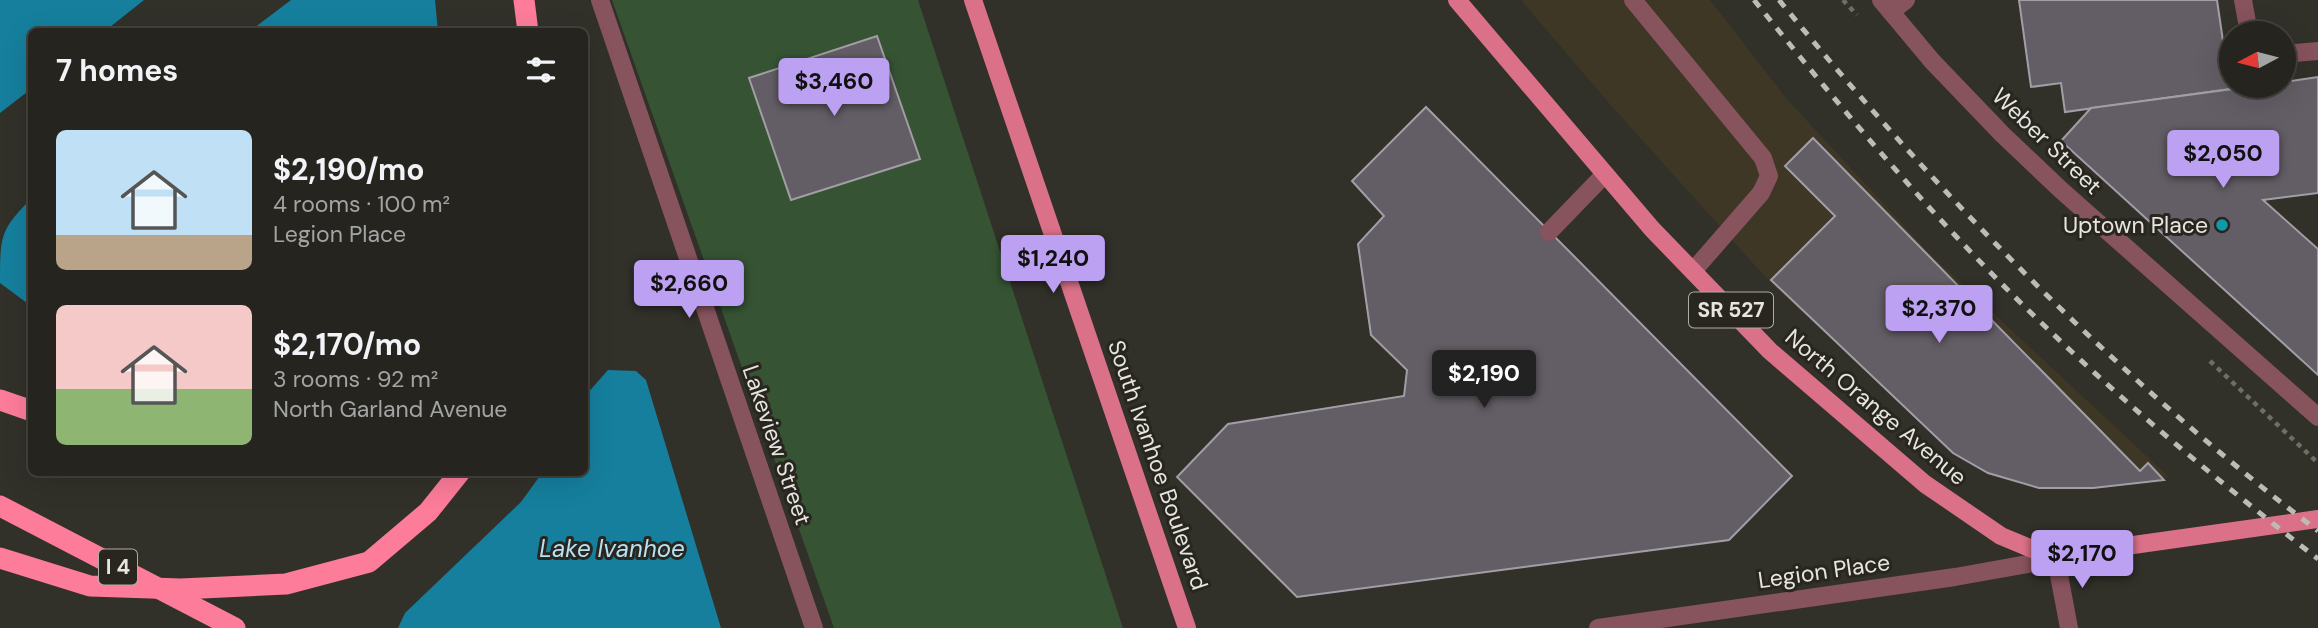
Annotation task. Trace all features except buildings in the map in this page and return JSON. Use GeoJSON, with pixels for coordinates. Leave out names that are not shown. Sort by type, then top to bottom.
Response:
{"type":"FeatureCollection","features":[{"type":"Feature","properties":{"kind":"highway"},"geometry":{"type":"LineString","coordinates":[[524,0],[528,28]]}},
{"type":"Feature","properties":{"kind":"highway"},"geometry":{"type":"LineString","coordinates":[[0,400],[28,410]]}},
{"type":"Feature","properties":{"kind":"highway"},"geometry":{"type":"LineString","coordinates":[[0,558],[90,586],[181,589],[286,584],[369,562],[428,512],[457,476]]}},
{"type":"Feature","properties":{"kind":"highway","name":"I 4"},"geometry":{"type":"LineString","coordinates":[[0,506],[236,628]]}},
{"type":"Feature","properties":{"kind":"main road","name":"South Ivanhoe Boulevard"},"geometry":{"type":"LineString","coordinates":[[973,0],[1187,628]]}},
{"type":"Feature","properties":{"kind":"main road","name":"North Orange Avenue"},"geometry":{"type":"LineString","coordinates":[[1466,3],[1652,229],[1770,351],[1925,484],[2001,536],[2056,559]]}},
{"type":"Feature","properties":{"kind":"main road"},"geometry":{"type":"LineString","coordinates":[[2056,559],[2126,546],[2318,519]]}},
{"type":"Feature","properties":{"kind":"street","name":"Lakeview Street"},"geometry":{"type":"LineString","coordinates":[[600,0],[814,628]]}},
{"type":"Feature","properties":{"kind":"street"},"geometry":{"type":"LineString","coordinates":[[1633,0],[1763,158],[1769,176],[1761,193],[1693,271]]}},
{"type":"Feature","properties":{"kind":"street"},"geometry":{"type":"LineString","coordinates":[[1886,6],[1906,0]]}},
{"type":"Feature","properties":{"kind":"street"},"geometry":{"type":"LineString","coordinates":[[2242,0],[2246,21]]}},
{"type":"Feature","properties":{"kind":"street","name":"Weber Street"},"geometry":{"type":"LineString","coordinates":[[1886,6],[1932,61],[2002,134],[2061,190],[2318,416]]}},
{"type":"Feature","properties":{"kind":"street"},"geometry":{"type":"LineString","coordinates":[[2296,53],[2318,51]]}},
{"type":"Feature","properties":{"kind":"street"},"geometry":{"type":"LineString","coordinates":[[1549,232],[1605,174]]}},
{"type":"Feature","properties":{"kind":"street"},"geometry":{"type":"LineString","coordinates":[[2056,559],[2069,628]]}},
{"type":"Feature","properties":{"kind":"street","name":"Legion Place"},"geometry":{"type":"LineString","coordinates":[[1598,628],[1955,577],[2056,559]]}},
{"type":"Feature","properties":{"kind":"shaded area"},"geometry":{"type":"Polygon","coordinates":[[[1521,0],[1710,0],[1786,98],[1930,254],[2169,477],[2073,489],[2044,489],[2008,479],[1952,452],[1771,283],[1615,110],[1521,0]]]}},
{"type":"Feature","properties":{"kind":"green space"},"geometry":{"type":"Polygon","coordinates":[[[612,0],[918,0],[1123,628],[834,628],[612,0]]]}},
{"type":"Feature","properties":{"kind":"water"},"geometry":{"type":"Polygon","coordinates":[[[0,0],[144,0],[109,28],[28,28],[28,91],[0,113],[0,0]]]}},
{"type":"Feature","properties":{"kind":"water"},"geometry":{"type":"Polygon","coordinates":[[[291,0],[435,0],[438,28],[254,28],[291,0]]]}},
{"type":"Feature","properties":{"kind":"water"},"geometry":{"type":"Polygon","coordinates":[[[28,202],[28,304],[0,283],[2,244],[13,219],[28,202]]]}},
{"type":"Feature","properties":{"kind":"water","name":"Lake Ivanhoe"},"geometry":{"type":"Polygon","coordinates":[[[608,370],[636,371],[646,380],[721,628],[398,628],[405,613],[521,502],[540,476],[588,476],[588,393],[608,370]]]}},
{"type":"Feature","properties":{"kind":"railway"},"geometry":{"type":"LineString","coordinates":[[1754,0],[1897,171],[2011,293],[2148,420],[2318,559]]}},
{"type":"Feature","properties":{"kind":"railway"},"geometry":{"type":"LineString","coordinates":[[1779,0],[1902,144],[2033,281],[2171,411],[2318,531]]}},
{"type":"Feature","properties":{"kind":"place","name":"Uptown Place"},"geometry":{"type":"Point","coordinates":[2222,225]}}]}
